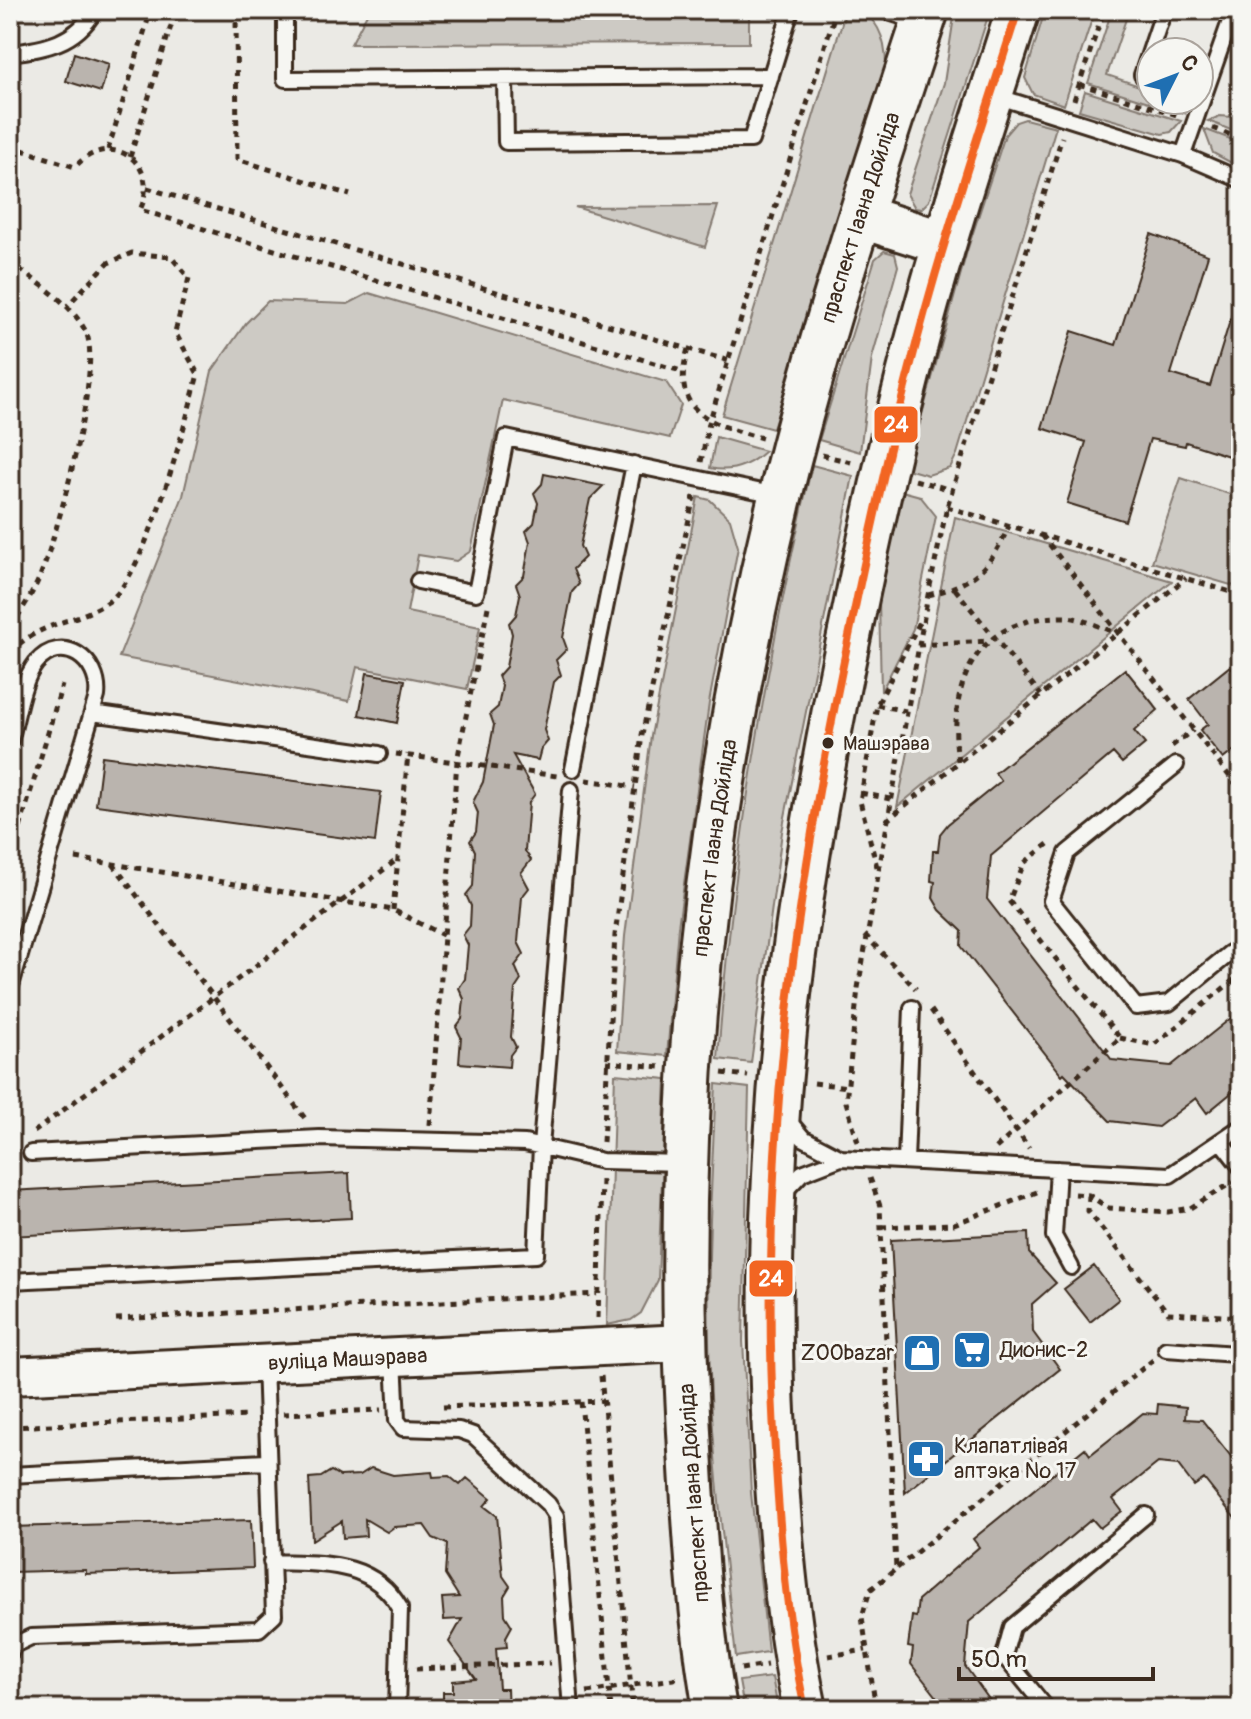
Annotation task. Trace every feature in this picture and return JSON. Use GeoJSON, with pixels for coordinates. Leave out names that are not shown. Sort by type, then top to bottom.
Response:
{"type":"FeatureCollection","features":[{"type":"Feature","properties":{"kind":"main road"},"geometry":{"type":"LineString","coordinates":[[805,1709],[795,1661],[778,1491],[769,1339],[770,1209],[793,941],[827,740],[883,472],[944,243],[1018,10]]}},
{"type":"Feature","properties":{"kind":"main road","name":"праспект Іаана Дойліда"},"geometry":{"type":"LineString","coordinates":[[715,1709],[692,1498],[684,1343],[686,1163],[702,931],[734,708],[780,496],[924,16]]}},
{"type":"Feature","properties":{"kind":"main road"},"geometry":{"type":"LineString","coordinates":[[862,217],[944,243]]}},
{"type":"Feature","properties":{"kind":"street","name":"вуліца Машэрава"},"geometry":{"type":"LineString","coordinates":[[10,1376],[684,1343]]}},
{"type":"Feature","properties":{"kind":"lane"},"geometry":{"type":"LineString","coordinates":[[10,53],[53,48],[88,22],[95,10]]}},
{"type":"Feature","properties":{"kind":"lane"},"geometry":{"type":"LineString","coordinates":[[285,10],[285,79],[771,76]]}},
{"type":"Feature","properties":{"kind":"lane"},"geometry":{"type":"LineString","coordinates":[[505,78],[506,142],[751,140],[791,10]]}},
{"type":"Feature","properties":{"kind":"lane"},"geometry":{"type":"LineString","coordinates":[[882,10],[924,16]]}},
{"type":"Feature","properties":{"kind":"lane"},"geometry":{"type":"LineString","coordinates":[[1155,36],[1164,10]]}},
{"type":"Feature","properties":{"kind":"lane"},"geometry":{"type":"LineString","coordinates":[[1215,60],[1234,10]]}},
{"type":"Feature","properties":{"kind":"lane"},"geometry":{"type":"LineString","coordinates":[[991,94],[1183,155],[1241,180]]}},
{"type":"Feature","properties":{"kind":"lane"},"geometry":{"type":"LineString","coordinates":[[1183,155],[1196,116]]}},
{"type":"Feature","properties":{"kind":"lane"},"geometry":{"type":"LineString","coordinates":[[418,581],[476,593],[506,438],[780,496]]}},
{"type":"Feature","properties":{"kind":"lane"},"geometry":{"type":"LineString","coordinates":[[573,769],[634,464]]}},
{"type":"Feature","properties":{"kind":"lane"},"geometry":{"type":"LineString","coordinates":[[10,741],[35,665],[55,652],[79,654],[95,672],[98,684],[10,989]]}},
{"type":"Feature","properties":{"kind":"lane"},"geometry":{"type":"LineString","coordinates":[[92,713],[379,754]]}},
{"type":"Feature","properties":{"kind":"lane"},"geometry":{"type":"LineString","coordinates":[[1176,765],[1067,853],[1051,901],[1136,1007],[1169,1003],[1230,953],[1241,953]]}},
{"type":"Feature","properties":{"kind":"lane"},"geometry":{"type":"LineString","coordinates":[[10,1281],[536,1255],[541,1146],[571,790]]}},
{"type":"Feature","properties":{"kind":"lane"},"geometry":{"type":"LineString","coordinates":[[906,1161],[919,1006]]}},
{"type":"Feature","properties":{"kind":"lane"},"geometry":{"type":"LineString","coordinates":[[778,1090],[803,1138],[841,1158]]}},
{"type":"Feature","properties":{"kind":"lane"},"geometry":{"type":"LineString","coordinates":[[770,1209],[802,1173],[841,1158],[1170,1175],[1222,1143],[1241,1127]]}},
{"type":"Feature","properties":{"kind":"lane"},"geometry":{"type":"LineString","coordinates":[[31,1153],[319,1138],[541,1146],[602,1161],[686,1163]]}},
{"type":"Feature","properties":{"kind":"lane"},"geometry":{"type":"LineString","coordinates":[[1222,1143],[1241,1167]]}},
{"type":"Feature","properties":{"kind":"lane"},"geometry":{"type":"LineString","coordinates":[[1051,1169],[1054,1236],[1071,1267]]}},
{"type":"Feature","properties":{"kind":"lane"},"geometry":{"type":"LineString","coordinates":[[1166,1349],[1236,1354],[1241,1360]]}},
{"type":"Feature","properties":{"kind":"lane"},"geometry":{"type":"LineString","coordinates":[[394,1355],[397,1420],[403,1428],[459,1430],[473,1435],[548,1504],[556,1516],[571,1709]]}},
{"type":"Feature","properties":{"kind":"lane"},"geometry":{"type":"LineString","coordinates":[[10,1653],[14,1645],[31,1637],[259,1629],[274,1615],[265,1363]]}},
{"type":"Feature","properties":{"kind":"lane"},"geometry":{"type":"LineString","coordinates":[[10,1475],[267,1462]]}},
{"type":"Feature","properties":{"kind":"lane"},"geometry":{"type":"LineString","coordinates":[[1047,1709],[1004,1656],[1012,1627],[1146,1515]]}},
{"type":"Feature","properties":{"kind":"lane"},"geometry":{"type":"LineString","coordinates":[[271,1562],[348,1566],[362,1570],[394,1597],[400,1608],[397,1709]]}},
{"type":"Feature","properties":{"kind":"path"},"geometry":{"type":"LineString","coordinates":[[108,150],[151,10]]}},
{"type":"Feature","properties":{"kind":"path"},"geometry":{"type":"LineString","coordinates":[[130,157],[176,10]]}},
{"type":"Feature","properties":{"kind":"path"},"geometry":{"type":"LineString","coordinates":[[236,10],[237,159],[350,195]]}},
{"type":"Feature","properties":{"kind":"path"},"geometry":{"type":"LineString","coordinates":[[336,10],[337,20]]}},
{"type":"Feature","properties":{"kind":"path"},"geometry":{"type":"LineString","coordinates":[[633,1709],[603,1401],[597,1294],[606,1062],[615,935],[642,735],[709,423],[836,10]]}},
{"type":"Feature","properties":{"kind":"path"},"geometry":{"type":"LineString","coordinates":[[896,1569],[880,1206],[846,1102],[865,935],[918,645],[947,507],[1104,10]]}},
{"type":"Feature","properties":{"kind":"path"},"geometry":{"type":"LineString","coordinates":[[1079,84],[1241,139]]}},
{"type":"Feature","properties":{"kind":"path"},"geometry":{"type":"LineString","coordinates":[[10,146],[75,167],[84,158],[108,150],[130,157],[139,165],[147,188],[140,210],[681,371]]}},
{"type":"Feature","properties":{"kind":"path"},"geometry":{"type":"LineString","coordinates":[[147,188],[729,361]]}},
{"type":"Feature","properties":{"kind":"path"},"geometry":{"type":"LineString","coordinates":[[10,652],[29,633],[109,601],[132,573],[177,460],[198,374],[175,332],[189,278],[171,257],[132,253],[108,263],[67,306]]}},
{"type":"Feature","properties":{"kind":"path"},"geometry":{"type":"LineString","coordinates":[[10,262],[67,306],[87,334],[88,371],[76,461],[40,577],[10,629]]}},
{"type":"Feature","properties":{"kind":"path"},"geometry":{"type":"LineString","coordinates":[[688,349],[681,371],[688,401],[709,423],[952,490]]}},
{"type":"Feature","properties":{"kind":"path"},"geometry":{"type":"LineString","coordinates":[[947,507],[1241,595]]}},
{"type":"Feature","properties":{"kind":"path"},"geometry":{"type":"LineString","coordinates":[[928,595],[955,589],[977,576],[997,553],[1009,526]]}},
{"type":"Feature","properties":{"kind":"path"},"geometry":{"type":"LineString","coordinates":[[1042,535],[1241,791]]}},
{"type":"Feature","properties":{"kind":"path"},"geometry":{"type":"LineString","coordinates":[[886,821],[1186,578]]}},
{"type":"Feature","properties":{"kind":"path"},"geometry":{"type":"LineString","coordinates":[[955,589],[992,639],[1041,695]]}},
{"type":"Feature","properties":{"kind":"path"},"geometry":{"type":"LineString","coordinates":[[429,1140],[457,761],[489,604]]}},
{"type":"Feature","properties":{"kind":"path"},"geometry":{"type":"LineString","coordinates":[[877,869],[860,801],[877,705],[925,611]]}},
{"type":"Feature","properties":{"kind":"path"},"geometry":{"type":"LineString","coordinates":[[958,762],[954,709],[963,679],[975,658],[992,639],[1013,626],[1067,617],[1118,633]]}},
{"type":"Feature","properties":{"kind":"path"},"geometry":{"type":"LineString","coordinates":[[918,645],[992,639]]}},
{"type":"Feature","properties":{"kind":"path"},"geometry":{"type":"LineString","coordinates":[[10,862],[62,685]]}},
{"type":"Feature","properties":{"kind":"path"},"geometry":{"type":"LineString","coordinates":[[877,705],[906,711]]}},
{"type":"Feature","properties":{"kind":"path"},"geometry":{"type":"LineString","coordinates":[[379,754],[408,754],[635,787]]}},
{"type":"Feature","properties":{"kind":"path"},"geometry":{"type":"LineString","coordinates":[[393,910],[408,754]]}},
{"type":"Feature","properties":{"kind":"path"},"geometry":{"type":"LineString","coordinates":[[861,793],[890,799]]}},
{"type":"Feature","properties":{"kind":"path"},"geometry":{"type":"LineString","coordinates":[[76,858],[393,910],[443,935]]}},
{"type":"Feature","properties":{"kind":"path"},"geometry":{"type":"LineString","coordinates":[[32,1134],[398,859]]}},
{"type":"Feature","properties":{"kind":"path"},"geometry":{"type":"LineString","coordinates":[[113,864],[319,1138]]}},
{"type":"Feature","properties":{"kind":"path"},"geometry":{"type":"LineString","coordinates":[[865,935],[917,991]]}},
{"type":"Feature","properties":{"kind":"path"},"geometry":{"type":"LineString","coordinates":[[919,1006],[1051,1169]]}},
{"type":"Feature","properties":{"kind":"path"},"geometry":{"type":"LineString","coordinates":[[606,1062],[692,1070],[778,1090],[848,1087]]}},
{"type":"Feature","properties":{"kind":"path"},"geometry":{"type":"LineString","coordinates":[[1089,1195],[1088,1211],[1168,1313],[1241,1317]]}},
{"type":"Feature","properties":{"kind":"path"},"geometry":{"type":"LineString","coordinates":[[116,1319],[597,1294]]}},
{"type":"Feature","properties":{"kind":"path"},"geometry":{"type":"LineString","coordinates":[[876,1709],[862,1617],[870,1590],[1166,1349]]}},
{"type":"Feature","properties":{"kind":"path"},"geometry":{"type":"LineString","coordinates":[[10,1427],[603,1401]]}},
{"type":"Feature","properties":{"kind":"path"},"geometry":{"type":"LineString","coordinates":[[581,1402],[611,1709]]}},
{"type":"Feature","properties":{"kind":"path"},"geometry":{"type":"LineString","coordinates":[[415,1669],[567,1662]]}},
{"type":"Feature","properties":{"kind":"shaded area"},"geometry":{"type":"Polygon","coordinates":[[[369,10],[749,10],[749,43],[351,44],[369,10]]]}},
{"type":"Feature","properties":{"kind":"shaded area"},"geometry":{"type":"Polygon","coordinates":[[[846,10],[866,15],[878,28],[886,67],[773,429],[722,415],[846,10]]]}},
{"type":"Feature","properties":{"kind":"shaded area"},"geometry":{"type":"Polygon","coordinates":[[[955,10],[990,10],[929,201],[921,209],[915,208],[907,194],[944,83],[955,10]]]}},
{"type":"Feature","properties":{"kind":"shaded area"},"geometry":{"type":"Polygon","coordinates":[[[1045,10],[1095,10],[1064,105],[1033,94],[1025,78],[1045,10]]]}},
{"type":"Feature","properties":{"kind":"shaded area"},"geometry":{"type":"Polygon","coordinates":[[[1112,10],[1129,10],[1107,75],[1135,85],[1135,98],[1088,83],[1112,10]]]}},
{"type":"Feature","properties":{"kind":"shaded area"},"geometry":{"type":"Polygon","coordinates":[[[1085,91],[1135,107],[1135,116],[1165,116],[1181,121],[1171,132],[1162,134],[1079,110],[1085,91]]]}},
{"type":"Feature","properties":{"kind":"shaded area"},"geometry":{"type":"Polygon","coordinates":[[[1241,92],[1241,134],[1208,121],[1220,116],[1232,117],[1241,92]]]}},
{"type":"Feature","properties":{"kind":"shaded area"},"geometry":{"type":"Polygon","coordinates":[[[1025,119],[1056,127],[957,454],[950,468],[928,475],[907,469],[967,251],[1005,135],[1016,122],[1025,119]]]}},
{"type":"Feature","properties":{"kind":"shaded area"},"geometry":{"type":"Polygon","coordinates":[[[1204,129],[1241,143],[1241,168],[1213,153],[1204,129]]]}},
{"type":"Feature","properties":{"kind":"shaded area"},"geometry":{"type":"Polygon","coordinates":[[[718,206],[705,247],[575,207],[718,206]]]}},
{"type":"Feature","properties":{"kind":"shaded area"},"geometry":{"type":"Polygon","coordinates":[[[884,251],[895,254],[898,266],[872,358],[860,452],[819,440],[875,259],[884,251]]]}},
{"type":"Feature","properties":{"kind":"shaded area"},"geometry":{"type":"Polygon","coordinates":[[[369,293],[666,382],[681,405],[670,438],[503,400],[471,551],[456,561],[418,555],[407,612],[480,627],[467,689],[357,667],[349,701],[119,657],[183,496],[212,371],[246,323],[268,301],[348,304],[369,293]]]}},
{"type":"Feature","properties":{"kind":"shaded area"},"geometry":{"type":"Polygon","coordinates":[[[716,437],[765,451],[739,467],[725,470],[710,468],[716,437]]]}},
{"type":"Feature","properties":{"kind":"shaded area"},"geometry":{"type":"Polygon","coordinates":[[[812,465],[853,476],[782,832],[751,1063],[718,1059],[732,909],[753,760],[780,612],[812,465]]]}},
{"type":"Feature","properties":{"kind":"shaded area"},"geometry":{"type":"Polygon","coordinates":[[[1181,478],[1241,498],[1241,588],[1152,562],[1181,478]]]}},
{"type":"Feature","properties":{"kind":"shaded area"},"geometry":{"type":"Polygon","coordinates":[[[902,491],[920,496],[936,516],[913,629],[881,692],[879,599],[902,491]]]}},
{"type":"Feature","properties":{"kind":"shaded area"},"geometry":{"type":"Polygon","coordinates":[[[698,497],[710,500],[730,519],[738,547],[709,703],[678,927],[667,1056],[617,1051],[625,936],[651,736],[698,497]]]}},
{"type":"Feature","properties":{"kind":"shaded area"},"geometry":{"type":"Polygon","coordinates":[[[955,517],[1172,581],[897,807],[955,517]]]}},
{"type":"Feature","properties":{"kind":"shaded area"},"geometry":{"type":"Polygon","coordinates":[[[615,1074],[666,1079],[658,1280],[641,1313],[631,1320],[607,1325],[615,1074]]]}},
{"type":"Feature","properties":{"kind":"shaded area"},"geometry":{"type":"Polygon","coordinates":[[[716,1084],[749,1088],[743,1341],[751,1493],[768,1652],[736,1657],[710,1380],[709,1245],[716,1084]]]}},
{"type":"Feature","properties":{"kind":"shaded area"},"geometry":{"type":"Polygon","coordinates":[[[772,1677],[778,1709],[744,1709],[739,1681],[772,1677]]]}},
{"type":"Feature","properties":{"kind":"building"},"geometry":{"type":"Polygon","coordinates":[[[74,53],[109,64],[101,92],[66,81],[74,53]]]}},
{"type":"Feature","properties":{"kind":"building"},"geometry":{"type":"Polygon","coordinates":[[[1151,234],[1208,255],[1171,374],[1210,386],[1236,301],[1241,302],[1241,460],[1186,442],[1185,446],[1150,439],[1125,521],[1067,503],[1086,442],[1042,428],[1072,331],[1116,345],[1151,234]]]}},
{"type":"Feature","properties":{"kind":"building"},"geometry":{"type":"Polygon","coordinates":[[[544,474],[603,486],[590,499],[580,546],[585,557],[573,569],[579,584],[572,592],[563,638],[567,649],[556,660],[561,675],[554,682],[544,730],[548,741],[541,749],[538,760],[513,755],[535,794],[529,802],[525,851],[531,860],[521,873],[529,888],[522,897],[518,942],[524,954],[515,966],[521,980],[515,989],[511,1037],[516,1047],[510,1055],[509,1067],[459,1063],[461,1037],[456,1027],[462,1019],[464,999],[459,988],[465,979],[468,945],[463,935],[470,926],[471,906],[466,895],[473,886],[475,851],[470,841],[476,832],[478,813],[473,802],[483,782],[494,725],[490,714],[498,707],[502,686],[498,676],[506,667],[512,634],[509,623],[516,615],[520,595],[516,584],[524,576],[530,542],[526,531],[534,523],[538,503],[534,493],[542,484],[544,474]]]}},
{"type":"Feature","properties":{"kind":"building"},"geometry":{"type":"Polygon","coordinates":[[[1230,666],[1241,679],[1241,745],[1223,759],[1200,730],[1208,724],[1189,699],[1230,666]]]}},
{"type":"Feature","properties":{"kind":"building"},"geometry":{"type":"Polygon","coordinates":[[[1125,669],[1158,710],[1134,731],[1145,744],[1122,763],[1113,753],[991,856],[987,899],[1112,1060],[1171,1066],[1241,1010],[1241,1085],[1207,1113],[1196,1098],[1158,1127],[1110,1121],[1064,1073],[1062,1075],[961,946],[962,931],[940,910],[933,898],[935,882],[931,881],[933,851],[938,851],[940,834],[948,824],[1001,781],[995,773],[1125,669]]]}},
{"type":"Feature","properties":{"kind":"building"},"geometry":{"type":"Polygon","coordinates":[[[367,673],[405,680],[397,723],[359,715],[367,673]]]}},
{"type":"Feature","properties":{"kind":"building"},"geometry":{"type":"Polygon","coordinates":[[[102,756],[381,792],[375,842],[96,805],[102,756]]]}},
{"type":"Feature","properties":{"kind":"building"},"geometry":{"type":"Polygon","coordinates":[[[349,1173],[351,1218],[10,1236],[10,1191],[349,1173]]]}},
{"type":"Feature","properties":{"kind":"building","name":"Дионис-2"},"geometry":{"type":"Polygon","coordinates":[[[1028,1233],[1029,1253],[1056,1283],[1032,1304],[1033,1332],[1060,1369],[905,1493],[891,1240],[1028,1233]]]}},
{"type":"Feature","properties":{"kind":"building"},"geometry":{"type":"Polygon","coordinates":[[[1094,1266],[1119,1299],[1090,1322],[1064,1289],[1094,1266]]]}},
{"type":"Feature","properties":{"kind":"building"},"geometry":{"type":"Polygon","coordinates":[[[1158,1404],[1186,1407],[1185,1419],[1202,1420],[1241,1469],[1241,1526],[1204,1479],[1194,1486],[1178,1465],[1158,1463],[1113,1499],[1122,1511],[1100,1528],[1092,1519],[969,1622],[965,1666],[996,1709],[923,1709],[937,1697],[911,1664],[913,1648],[908,1647],[912,1616],[916,1617],[918,1600],[979,1547],[973,1539],[1085,1448],[1090,1455],[1143,1413],[1157,1414],[1158,1404]]]}},
{"type":"Feature","properties":{"kind":"building"},"geometry":{"type":"Polygon","coordinates":[[[371,1468],[393,1475],[432,1472],[433,1477],[449,1476],[460,1485],[467,1478],[491,1498],[484,1506],[497,1516],[503,1576],[510,1586],[504,1596],[505,1615],[512,1626],[506,1637],[507,1647],[496,1648],[499,1689],[507,1689],[508,1709],[443,1709],[443,1692],[453,1692],[453,1681],[476,1679],[449,1642],[462,1619],[444,1620],[442,1598],[459,1597],[445,1575],[447,1544],[433,1538],[424,1525],[394,1527],[387,1532],[365,1519],[366,1536],[343,1538],[342,1521],[312,1540],[309,1478],[321,1477],[331,1471],[340,1476],[360,1475],[371,1468]]]}},
{"type":"Feature","properties":{"kind":"building"},"geometry":{"type":"Polygon","coordinates":[[[251,1520],[253,1568],[86,1574],[86,1570],[10,1572],[10,1527],[251,1520]]]}},
{"type":"Feature","properties":{"kind":"transit line","name":"24"},"geometry":{"type":"LineString","coordinates":[[805,1709],[788,1606],[781,1537],[771,1329],[777,1126],[798,925],[831,723],[894,431],[931,289],[1018,10]]}},
{"type":"Feature","properties":{"kind":"place","name":"Машэрава"},"geometry":{"type":"Point","coordinates":[828,743]}},
{"type":"Feature","properties":{"kind":"place","name":"Дионис-2"},"geometry":{"type":"Point","coordinates":[972,1350]}},
{"type":"Feature","properties":{"kind":"place","name":"ZOObazar"},"geometry":{"type":"Point","coordinates":[922,1353]}},
{"type":"Feature","properties":{"kind":"place","name":"Клапатлівая аптэка № 17"},"geometry":{"type":"Point","coordinates":[926,1459]}}]}
